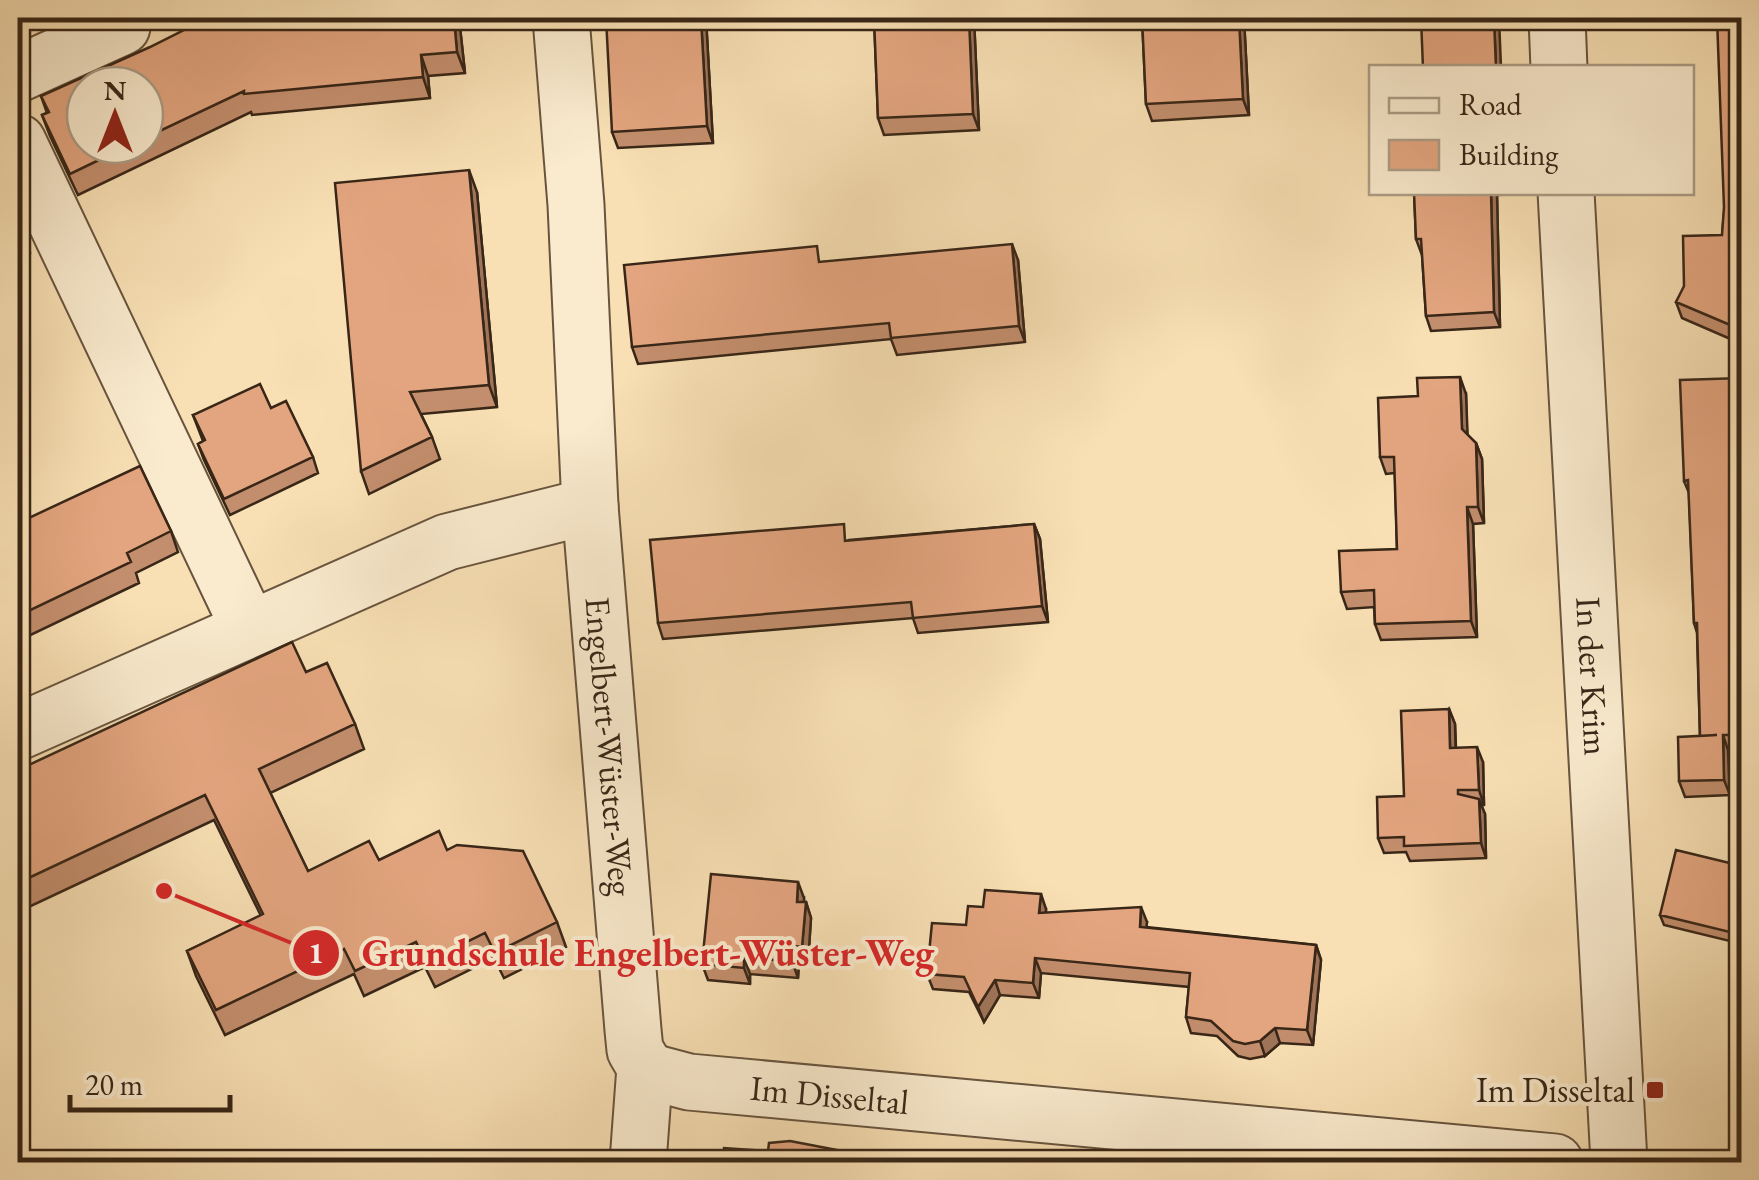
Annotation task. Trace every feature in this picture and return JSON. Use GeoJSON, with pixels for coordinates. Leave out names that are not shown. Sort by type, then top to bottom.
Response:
{"type":"FeatureCollection","features":[{"type":"Feature","properties":{"kind":"street","name":"Engelbert-Wüster-Weg"},"geometry":{"type":"LineString","coordinates":[[561,18],[576,205],[590,506],[632,1030],[635,1050],[646,1067],[638,1162]]}},
{"type":"Feature","properties":{"kind":"street"},"geometry":{"type":"LineString","coordinates":[[1557,18],[1559,65]]}},
{"type":"Feature","properties":{"kind":"street"},"geometry":{"type":"LineString","coordinates":[[18,74],[122,28]]}},
{"type":"Feature","properties":{"kind":"street"},"geometry":{"type":"LineString","coordinates":[[18,142],[249,628]]}},
{"type":"Feature","properties":{"kind":"street","name":"In der Krim"},"geometry":{"type":"LineString","coordinates":[[1566,195],[1619,1162]]}},
{"type":"Feature","properties":{"kind":"street"},"geometry":{"type":"LineString","coordinates":[[18,732],[446,542],[590,506]]}},
{"type":"Feature","properties":{"kind":"street","name":"Im Disseltal"},"geometry":{"type":"LineString","coordinates":[[646,1067],[655,1074],[690,1082],[1555,1162]]}},
{"type":"Feature","properties":{"kind":"building"},"geometry":{"type":"Polygon","coordinates":[[[208,18],[454,18],[457,52],[421,55],[423,77],[244,91],[165,129],[165,65],[110,65],[208,18]]]}},
{"type":"Feature","properties":{"kind":"building"},"geometry":{"type":"Polygon","coordinates":[[[606,18],[701,18],[707,126],[612,132],[606,18]]]}},
{"type":"Feature","properties":{"kind":"building"},"geometry":{"type":"Polygon","coordinates":[[[874,18],[969,18],[973,114],[878,118],[874,18]]]}},
{"type":"Feature","properties":{"kind":"building"},"geometry":{"type":"Polygon","coordinates":[[[1142,18],[1239,18],[1243,99],[1146,104],[1142,18]]]}},
{"type":"Feature","properties":{"kind":"building"},"geometry":{"type":"Polygon","coordinates":[[[1421,18],[1494,18],[1496,65],[1423,65],[1421,18]]]}},
{"type":"Feature","properties":{"kind":"building"},"geometry":{"type":"Polygon","coordinates":[[[1717,18],[1742,18],[1742,330],[1676,302],[1684,286],[1683,236],[1722,235],[1717,18]]]}},
{"type":"Feature","properties":{"kind":"building"},"geometry":{"type":"Polygon","coordinates":[[[65,85],[65,163],[42,115],[49,112],[41,96],[65,85]]]}},
{"type":"Feature","properties":{"kind":"building"},"geometry":{"type":"Polygon","coordinates":[[[66,165],[89,165],[70,174],[66,165]]]}},
{"type":"Feature","properties":{"kind":"building"},"geometry":{"type":"Polygon","coordinates":[[[469,170],[489,385],[410,392],[432,437],[361,471],[335,183],[469,170]]]}},
{"type":"Feature","properties":{"kind":"building"},"geometry":{"type":"Polygon","coordinates":[[[1414,195],[1491,195],[1494,312],[1426,316],[1421,239],[1416,239],[1414,195]]]}},
{"type":"Feature","properties":{"kind":"building"},"geometry":{"type":"Polygon","coordinates":[[[18,221],[25,236],[18,240],[18,221]]]}},
{"type":"Feature","properties":{"kind":"building"},"geometry":{"type":"Polygon","coordinates":[[[1012,244],[1019,326],[891,338],[889,323],[632,347],[624,265],[817,246],[819,262],[1012,244]]]}},
{"type":"Feature","properties":{"kind":"building"},"geometry":{"type":"Polygon","coordinates":[[[1460,377],[1462,429],[1476,443],[1478,507],[1467,507],[1471,621],[1375,624],[1374,590],[1341,592],[1339,551],[1397,549],[1394,457],[1380,457],[1378,398],[1418,396],[1417,378],[1460,377]]]}},
{"type":"Feature","properties":{"kind":"building"},"geometry":{"type":"Polygon","coordinates":[[[1742,378],[1742,735],[1723,735],[1724,780],[1679,781],[1678,737],[1700,736],[1697,623],[1688,480],[1684,481],[1680,380],[1742,378]]]}},
{"type":"Feature","properties":{"kind":"building"},"geometry":{"type":"Polygon","coordinates":[[[260,384],[271,408],[286,401],[313,457],[224,499],[198,444],[205,440],[193,415],[260,384]]]}},
{"type":"Feature","properties":{"kind":"building"},"geometry":{"type":"Polygon","coordinates":[[[140,466],[171,531],[127,553],[131,562],[18,616],[18,523],[140,466]]]}},
{"type":"Feature","properties":{"kind":"building"},"geometry":{"type":"Polygon","coordinates":[[[844,524],[845,541],[1034,524],[1042,606],[913,618],[911,602],[658,623],[650,540],[844,524]]]}},
{"type":"Feature","properties":{"kind":"building"},"geometry":{"type":"Polygon","coordinates":[[[292,642],[306,672],[327,663],[355,724],[259,769],[308,871],[369,841],[379,860],[439,831],[447,850],[457,845],[523,851],[557,922],[495,953],[485,933],[426,962],[416,942],[355,971],[344,949],[216,1010],[187,951],[263,914],[205,795],[18,883],[18,770],[292,642]]]}},
{"type":"Feature","properties":{"kind":"building"},"geometry":{"type":"Polygon","coordinates":[[[1449,709],[1450,748],[1477,747],[1479,790],[1458,790],[1458,794],[1479,799],[1481,843],[1404,846],[1404,837],[1378,838],[1377,797],[1404,796],[1401,711],[1449,709]]]}},
{"type":"Feature","properties":{"kind":"building"},"geometry":{"type":"Polygon","coordinates":[[[1676,850],[1742,866],[1742,935],[1660,915],[1676,850]]]}},
{"type":"Feature","properties":{"kind":"building"},"geometry":{"type":"Polygon","coordinates":[[[711,874],[798,882],[797,902],[806,902],[802,947],[793,946],[792,961],[744,958],[744,968],[702,964],[711,874]]]}},
{"type":"Feature","properties":{"kind":"building"},"geometry":{"type":"Polygon","coordinates":[[[985,890],[1041,894],[1039,913],[1141,907],[1140,927],[1316,945],[1307,1030],[1275,1028],[1260,1041],[1233,1041],[1211,1021],[1186,1017],[1190,973],[1035,958],[1033,983],[995,980],[978,1007],[964,977],[927,974],[932,923],[966,925],[968,906],[983,907],[985,890]]]}},
{"type":"Feature","properties":{"kind":"building"},"geometry":{"type":"Polygon","coordinates":[[[790,1141],[863,1155],[864,1151],[931,1158],[931,1162],[723,1162],[724,1148],[768,1151],[769,1143],[790,1141]]]}},
{"type":"Feature","properties":{"kind":"building"},"geometry":{"type":"Polygon","coordinates":[[[493,1158],[556,1162],[493,1162],[493,1158]]]}},
{"type":"Feature","properties":{"kind":"place","name":"Grundschule Engelbert-Wüster-Weg"},"geometry":{"type":"Point","coordinates":[164,891]}},
{"type":"Feature","properties":{"kind":"place","name":"Im Disseltal"},"geometry":{"type":"Point","coordinates":[1655,1090]}}]}
